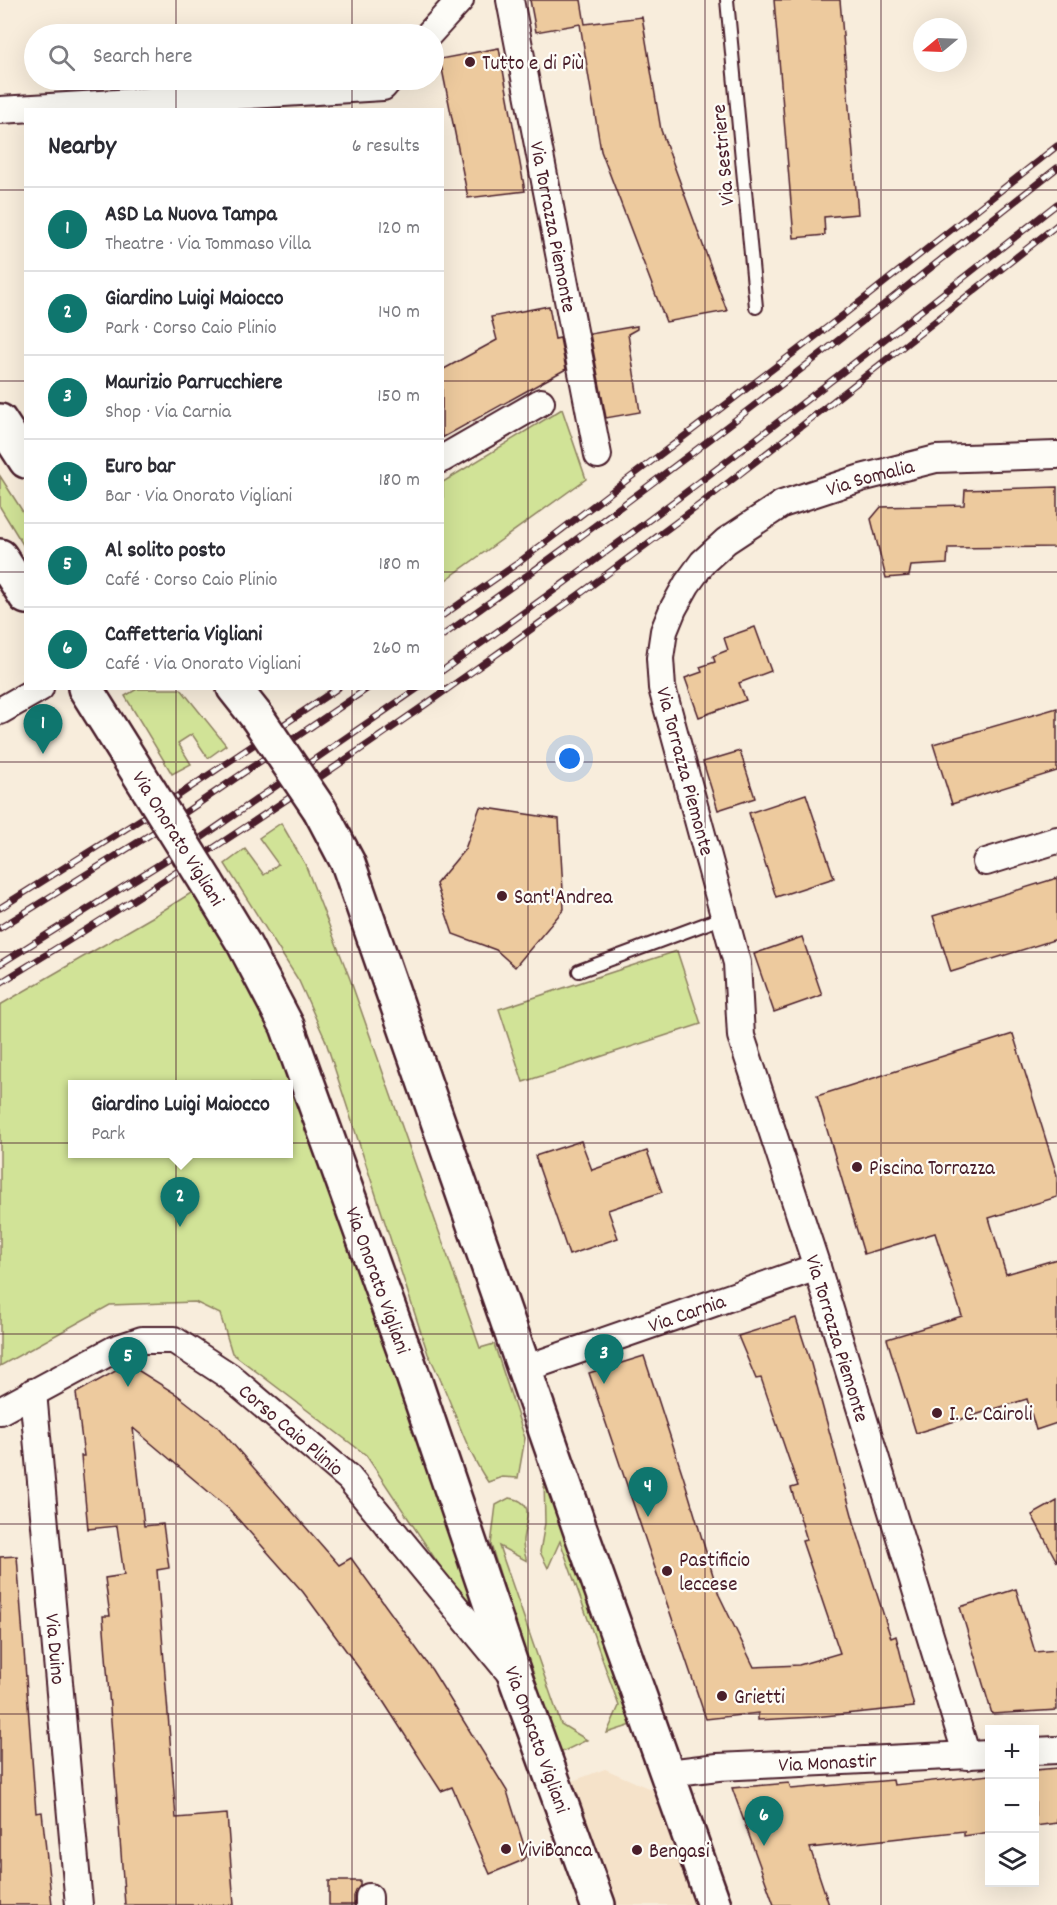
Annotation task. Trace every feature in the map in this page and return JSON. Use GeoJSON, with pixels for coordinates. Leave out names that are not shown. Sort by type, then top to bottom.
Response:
{"type":"FeatureCollection","features":[{"type":"Feature","properties":{"kind":"main road"},"geometry":{"type":"LineString","coordinates":[[0,421],[24,458]]}},
{"type":"Feature","properties":{"kind":"main road"},"geometry":{"type":"LineString","coordinates":[[0,556],[24,594]]}},
{"type":"Feature","properties":{"kind":"main road","name":"Via Onorato Vigliani"},"geometry":{"type":"LineString","coordinates":[[86,690],[244,944],[286,1026],[410,1368],[517,1682],[598,1905]]}},
{"type":"Feature","properties":{"kind":"main road"},"geometry":{"type":"LineString","coordinates":[[236,690],[257,717],[320,810],[348,863],[714,1905]]}},
{"type":"Feature","properties":{"kind":"street"},"geometry":{"type":"LineString","coordinates":[[438,24],[460,0]]}},
{"type":"Feature","properties":{"kind":"street","name":"Via Torrazza Piemonte"},"geometry":{"type":"LineString","coordinates":[[510,0],[598,455]]}},
{"type":"Feature","properties":{"kind":"street"},"geometry":{"type":"LineString","coordinates":[[33,108],[333,90]]}},
{"type":"Feature","properties":{"kind":"street"},"geometry":{"type":"LineString","coordinates":[[0,110],[24,109]]}},
{"type":"Feature","properties":{"kind":"street"},"geometry":{"type":"LineString","coordinates":[[444,458],[541,402]]}},
{"type":"Feature","properties":{"kind":"street","name":"Via Somalia"},"geometry":{"type":"LineString","coordinates":[[703,562],[726,541],[782,504],[861,478],[936,459],[1057,455]]}},
{"type":"Feature","properties":{"kind":"street","name":"Via Torrazza Piemonte"},"geometry":{"type":"LineString","coordinates":[[703,562],[673,609],[664,631],[662,688],[737,963],[741,1036],[978,1755]]}},
{"type":"Feature","properties":{"kind":"street"},"geometry":{"type":"LineString","coordinates":[[0,711],[37,690]]}},
{"type":"Feature","properties":{"kind":"street"},"geometry":{"type":"LineString","coordinates":[[986,862],[1057,840]]}},
{"type":"Feature","properties":{"kind":"street","name":"Via Carnia"},"geometry":{"type":"LineString","coordinates":[[524,1369],[817,1267]]}},
{"type":"Feature","properties":{"kind":"street","name":"Corso Caio Plinio"},"geometry":{"type":"LineString","coordinates":[[0,1411],[115,1349],[142,1340],[174,1340],[229,1376],[349,1478],[517,1682]]}},
{"type":"Feature","properties":{"kind":"street","name":"Via Duino"},"geometry":{"type":"LineString","coordinates":[[33,1392],[79,1905]]}},
{"type":"Feature","properties":{"kind":"street"},"geometry":{"type":"LineString","coordinates":[[1039,1751],[1057,1750]]}},
{"type":"Feature","properties":{"kind":"street","name":"Via Monastir"},"geometry":{"type":"LineString","coordinates":[[668,1773],[718,1767],[978,1755]]}},
{"type":"Feature","properties":{"kind":"lane","name":"Via Sestriere"},"geometry":{"type":"LineString","coordinates":[[727,0],[756,307]]}},
{"type":"Feature","properties":{"kind":"lane"},"geometry":{"type":"LineString","coordinates":[[579,971],[724,917]]}},
{"type":"Feature","properties":{"kind":"shaded area","name":"Bengasi"},"geometry":{"type":"Polygon","coordinates":[[[605,1769],[664,1795],[701,1905],[612,1905],[567,1783],[605,1769]]]}},
{"type":"Feature","properties":{"kind":"green space"},"geometry":{"type":"Polygon","coordinates":[[[562,409],[586,479],[444,581],[444,481],[562,409]]]}},
{"type":"Feature","properties":{"kind":"green space"},"geometry":{"type":"Polygon","coordinates":[[[0,476],[24,513],[24,546],[0,507],[0,476]]]}},
{"type":"Feature","properties":{"kind":"green space"},"geometry":{"type":"Polygon","coordinates":[[[135,690],[182,690],[226,745],[208,758],[192,734],[178,743],[191,764],[172,774],[125,696],[135,690]]]}},
{"type":"Feature","properties":{"kind":"green space"},"geometry":{"type":"Polygon","coordinates":[[[281,823],[305,864],[350,979],[480,1348],[494,1344],[525,1438],[518,1478],[502,1477],[488,1482],[470,1451],[428,1354],[325,1039],[299,981],[225,864],[245,849],[264,875],[278,864],[259,838],[281,823]]]}},
{"type":"Feature","properties":{"kind":"green space"},"geometry":{"type":"Polygon","coordinates":[[[207,883],[244,944],[517,1682],[366,1455],[232,1353],[220,1314],[195,1302],[110,1305],[0,1366],[0,1005],[207,883]]]}},
{"type":"Feature","properties":{"kind":"green space"},"geometry":{"type":"Polygon","coordinates":[[[677,951],[701,1024],[523,1082],[499,1009],[677,951]]]}},
{"type":"Feature","properties":{"kind":"green space"},"geometry":{"type":"Polygon","coordinates":[[[544,1479],[638,1723],[607,1733],[619,1706],[560,1541],[548,1568],[540,1552],[545,1523],[544,1479]]]}},
{"type":"Feature","properties":{"kind":"green space"},"geometry":{"type":"Polygon","coordinates":[[[509,1498],[518,1500],[526,1508],[527,1521],[523,1541],[527,1561],[499,1546],[561,1724],[587,1740],[556,1755],[491,1545],[496,1505],[509,1498]]]}},
{"type":"Feature","properties":{"kind":"building"},"geometry":{"type":"Polygon","coordinates":[[[530,0],[581,0],[585,24],[642,17],[661,130],[727,311],[666,322],[601,151],[580,24],[536,32],[530,0]]]}},
{"type":"Feature","properties":{"kind":"building"},"geometry":{"type":"Polygon","coordinates":[[[774,0],[840,0],[858,214],[824,217],[825,235],[794,238],[774,0]]]}},
{"type":"Feature","properties":{"kind":"building"},"geometry":{"type":"Polygon","coordinates":[[[499,48],[525,191],[468,198],[444,79],[444,58],[499,48]]]}},
{"type":"Feature","properties":{"kind":"building"},"geometry":{"type":"Polygon","coordinates":[[[549,306],[555,339],[560,338],[566,369],[444,437],[444,369],[497,340],[491,317],[549,306]]]}},
{"type":"Feature","properties":{"kind":"building"},"geometry":{"type":"Polygon","coordinates":[[[637,326],[637,329],[628,334],[640,412],[606,418],[590,334],[637,326]]]}},
{"type":"Feature","properties":{"kind":"building"},"geometry":{"type":"Polygon","coordinates":[[[1057,487],[1057,547],[948,548],[947,564],[911,566],[909,576],[886,578],[871,519],[881,507],[964,505],[965,490],[1057,487]]]}},
{"type":"Feature","properties":{"kind":"building"},"geometry":{"type":"Polygon","coordinates":[[[755,627],[771,671],[739,683],[746,700],[699,717],[685,678],[702,672],[700,667],[715,662],[713,656],[728,650],[724,638],[755,627]]]}},
{"type":"Feature","properties":{"kind":"building"},"geometry":{"type":"Polygon","coordinates":[[[1057,708],[1057,771],[952,804],[933,744],[1057,708]]]}},
{"type":"Feature","properties":{"kind":"building"},"geometry":{"type":"Polygon","coordinates":[[[740,751],[755,798],[718,810],[703,762],[740,751]]]}},
{"type":"Feature","properties":{"kind":"building"},"geometry":{"type":"Polygon","coordinates":[[[806,794],[834,878],[776,897],[749,813],[806,794]]]}},
{"type":"Feature","properties":{"kind":"building","name":"Sant'Andrea"},"geometry":{"type":"Polygon","coordinates":[[[480,807],[559,819],[564,909],[515,967],[496,950],[453,934],[436,884],[465,849],[480,807]]]}},
{"type":"Feature","properties":{"kind":"building"},"geometry":{"type":"Polygon","coordinates":[[[1057,878],[1057,939],[951,972],[933,916],[1057,878]]]}},
{"type":"Feature","properties":{"kind":"building"},"geometry":{"type":"Polygon","coordinates":[[[802,937],[822,995],[774,1012],[754,954],[802,937]]]}},
{"type":"Feature","properties":{"kind":"building"},"geometry":{"type":"Polygon","coordinates":[[[1013,1034],[1057,1175],[1057,1197],[989,1218],[1006,1274],[1057,1259],[1057,1423],[1036,1430],[1027,1399],[916,1433],[887,1339],[962,1316],[935,1233],[864,1254],[817,1096],[1013,1034]]]}},
{"type":"Feature","properties":{"kind":"building"},"geometry":{"type":"Polygon","coordinates":[[[581,1141],[592,1170],[647,1151],[662,1192],[608,1210],[618,1238],[569,1255],[535,1156],[581,1141]]]}},
{"type":"Feature","properties":{"kind":"building"},"geometry":{"type":"Polygon","coordinates":[[[796,1318],[811,1364],[855,1526],[891,1638],[896,1636],[914,1707],[814,1717],[758,1720],[758,1713],[706,1719],[589,1373],[644,1356],[719,1595],[754,1667],[799,1665],[840,1653],[802,1541],[807,1540],[791,1488],[798,1486],[761,1378],[756,1379],[738,1336],[796,1318]]]}},
{"type":"Feature","properties":{"kind":"building"},"geometry":{"type":"Polygon","coordinates":[[[128,1364],[176,1394],[217,1426],[339,1565],[351,1558],[432,1670],[507,1791],[527,1855],[521,1861],[490,1874],[452,1787],[441,1791],[383,1701],[303,1592],[229,1509],[133,1428],[144,1526],[163,1524],[169,1568],[157,1570],[176,1818],[227,1814],[234,1905],[125,1905],[103,1616],[110,1616],[105,1578],[124,1575],[117,1526],[88,1529],[81,1456],[84,1456],[76,1393],[128,1364]]]}},
{"type":"Feature","properties":{"kind":"building"},"geometry":{"type":"Polygon","coordinates":[[[1057,1501],[1057,1562],[1032,1515],[1057,1501]]]}},
{"type":"Feature","properties":{"kind":"building"},"geometry":{"type":"Polygon","coordinates":[[[17,1556],[36,1813],[42,1812],[52,1905],[0,1905],[0,1557],[17,1556]]]}},
{"type":"Feature","properties":{"kind":"building"},"geometry":{"type":"Polygon","coordinates":[[[1016,1589],[1035,1652],[1057,1650],[1057,1710],[992,1714],[960,1607],[1016,1589]]]}},
{"type":"Feature","properties":{"kind":"building"},"geometry":{"type":"Polygon","coordinates":[[[1057,1768],[1057,1823],[1039,1825],[1039,1770],[1057,1768]]]}},
{"type":"Feature","properties":{"kind":"building"},"geometry":{"type":"Polygon","coordinates":[[[985,1776],[985,1833],[964,1836],[964,1831],[810,1848],[829,1905],[774,1905],[732,1788],[789,1783],[791,1789],[893,1780],[894,1785],[985,1776]]]}},
{"type":"Feature","properties":{"kind":"building"},"geometry":{"type":"Polygon","coordinates":[[[329,1881],[360,1881],[360,1886],[354,1896],[354,1905],[329,1905],[329,1881]]]}},
{"type":"Feature","properties":{"kind":"railway"},"geometry":{"type":"LineString","coordinates":[[444,615],[518,563],[842,316],[1057,146]]}},
{"type":"Feature","properties":{"kind":"railway"},"geometry":{"type":"LineString","coordinates":[[444,635],[676,465],[1057,168]]}},
{"type":"Feature","properties":{"kind":"railway"},"geometry":{"type":"LineString","coordinates":[[444,670],[676,500],[1057,204]]}},
{"type":"Feature","properties":{"kind":"railway"},"geometry":{"type":"LineString","coordinates":[[0,983],[176,873],[262,816],[349,758],[519,638],[733,479],[1057,225]]}},
{"type":"Feature","properties":{"kind":"railway"},"geometry":{"type":"LineString","coordinates":[[0,908],[173,799],[335,690]]}},
{"type":"Feature","properties":{"kind":"railway"},"geometry":{"type":"LineString","coordinates":[[0,928],[180,816],[365,690]]}},
{"type":"Feature","properties":{"kind":"railway"},"geometry":{"type":"LineString","coordinates":[[0,964],[195,842],[415,690]]}},
{"type":"Feature","properties":{"kind":"place","name":"Tutto e di Più"},"geometry":{"type":"Point","coordinates":[470,62]}},
{"type":"Feature","properties":{"kind":"place","name":"ASD La Nuova Tampa"},"geometry":{"type":"Point","coordinates":[43,754]}},
{"type":"Feature","properties":{"kind":"place","name":"Sant'Andrea"},"geometry":{"type":"Point","coordinates":[502,896]}},
{"type":"Feature","properties":{"kind":"place","name":"Piscina Torrazza"},"geometry":{"type":"Point","coordinates":[857,1167]}},
{"type":"Feature","properties":{"kind":"place","name":"Giardino Luigi Maiocco"},"geometry":{"type":"Point","coordinates":[180,1227]}},
{"type":"Feature","properties":{"kind":"place","name":"Maurizio Parrucchiere"},"geometry":{"type":"Point","coordinates":[604,1384]}},
{"type":"Feature","properties":{"kind":"place","name":"Al solito posto"},"geometry":{"type":"Point","coordinates":[128,1387]}},
{"type":"Feature","properties":{"kind":"place","name":"I. C. Cairoli"},"geometry":{"type":"Point","coordinates":[937,1413]}},
{"type":"Feature","properties":{"kind":"place","name":"Euro bar"},"geometry":{"type":"Point","coordinates":[648,1517]}},
{"type":"Feature","properties":{"kind":"place","name":"Pastificio leccese"},"geometry":{"type":"Point","coordinates":[667,1571]}},
{"type":"Feature","properties":{"kind":"place","name":"Grietti"},"geometry":{"type":"Point","coordinates":[722,1696]}},
{"type":"Feature","properties":{"kind":"place","name":"Caffetteria Vigliani"},"geometry":{"type":"Point","coordinates":[764,1846]}},
{"type":"Feature","properties":{"kind":"place","name":"ViviBanca"},"geometry":{"type":"Point","coordinates":[506,1849]}},
{"type":"Feature","properties":{"kind":"place","name":"Bengasi"},"geometry":{"type":"Point","coordinates":[637,1850]}}]}
